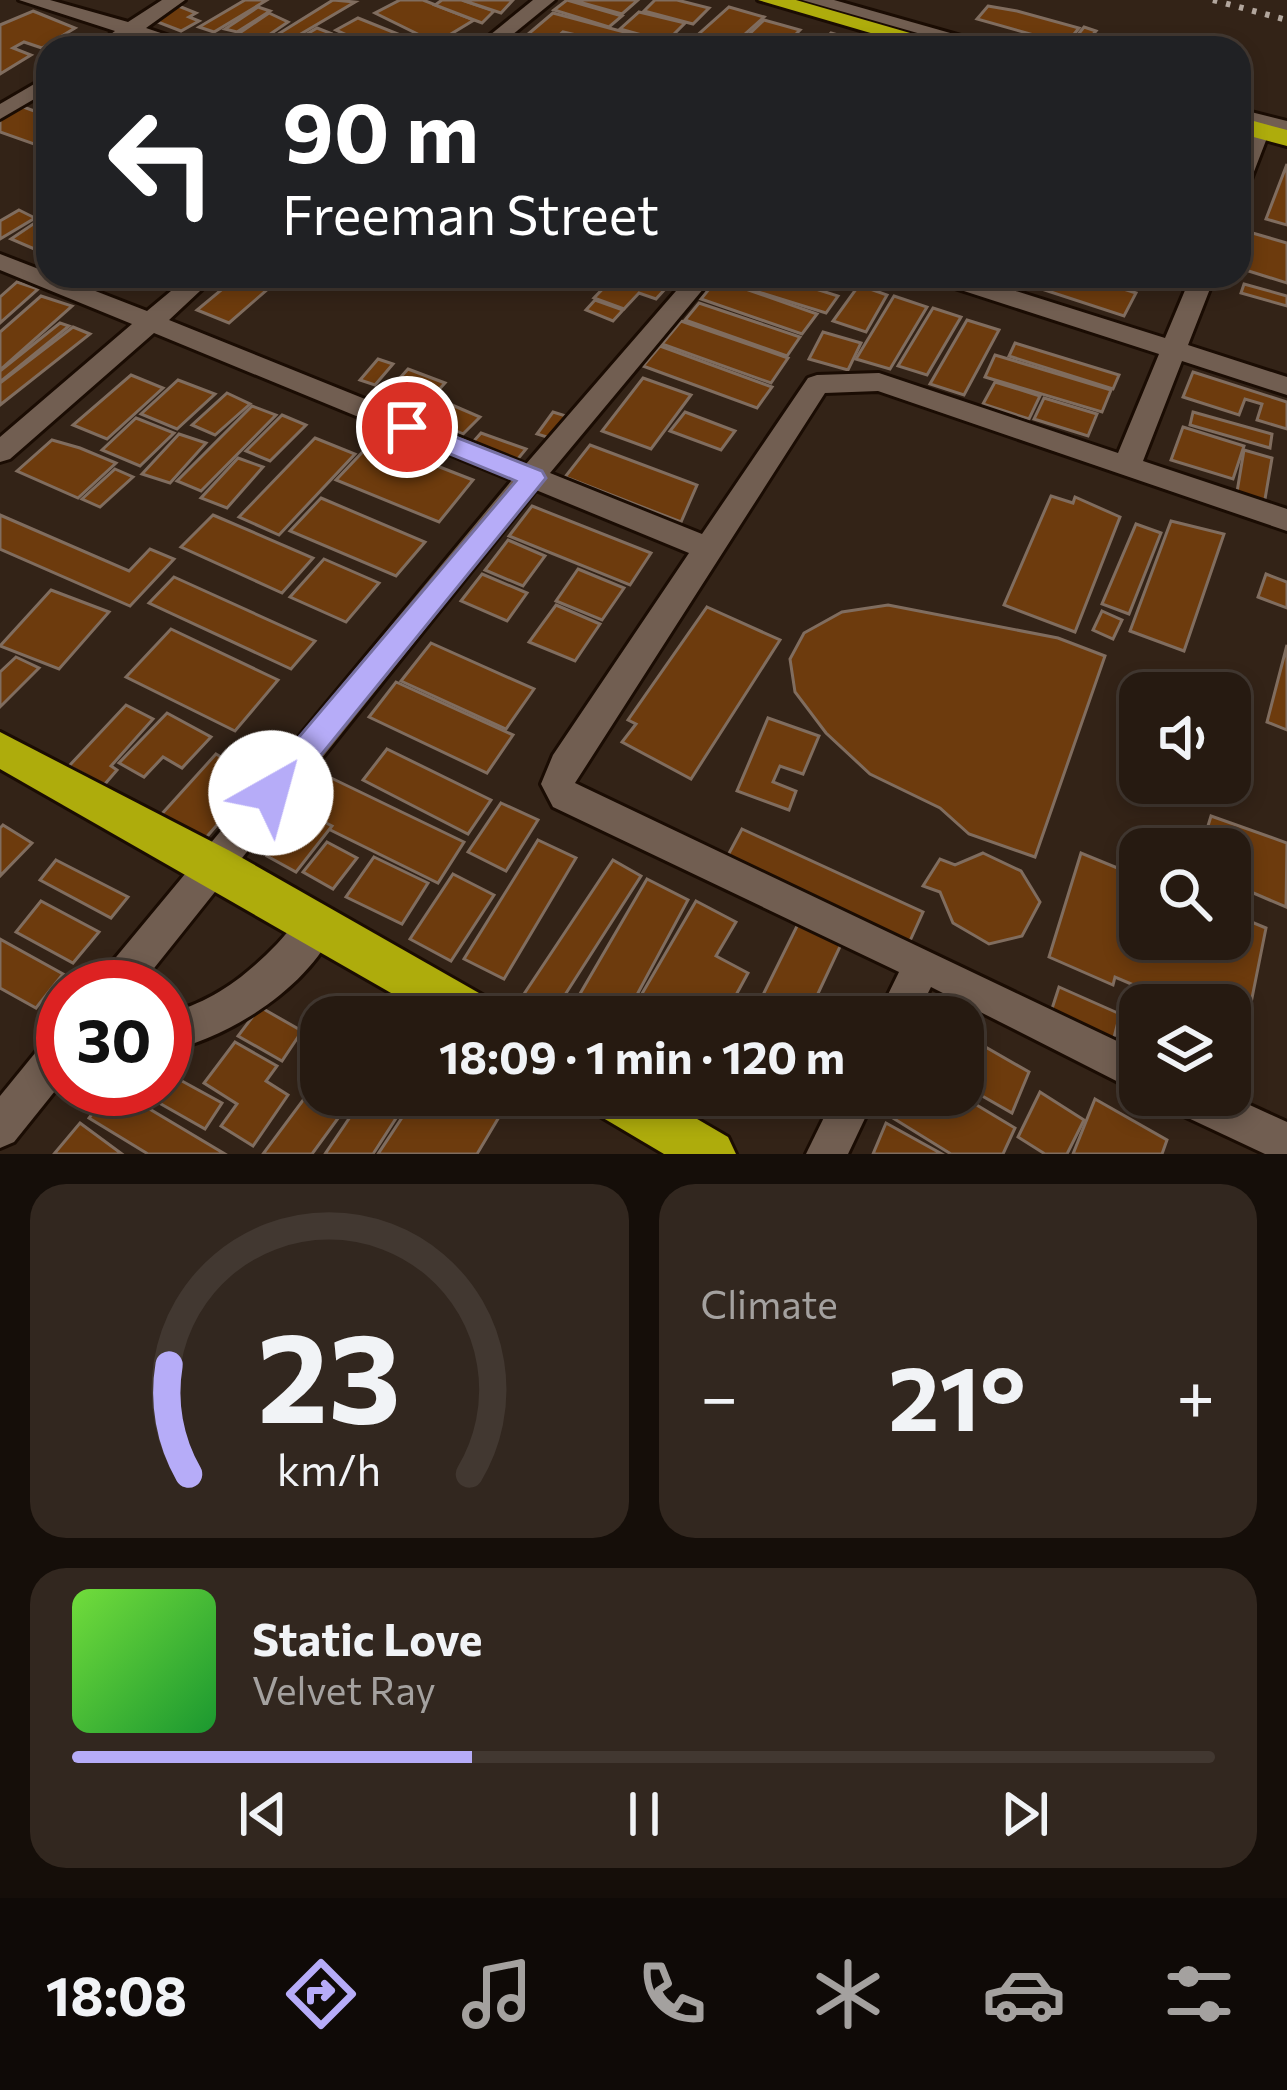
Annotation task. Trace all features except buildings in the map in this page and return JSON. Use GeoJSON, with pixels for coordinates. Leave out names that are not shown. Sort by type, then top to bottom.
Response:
{"type":"FeatureCollection","features":[{"type":"Feature","properties":{"kind":"highway"},"geometry":{"type":"LineString","coordinates":[[769,0],[882,36]]}},
{"type":"Feature","properties":{"kind":"highway"},"geometry":{"type":"LineString","coordinates":[[1251,125],[1287,138]]}},
{"type":"Feature","properties":{"kind":"highway"},"geometry":{"type":"LineString","coordinates":[[0,749],[215,865],[441,996]]}},
{"type":"Feature","properties":{"kind":"highway"},"geometry":{"type":"LineString","coordinates":[[646,1116],[711,1154]]}},
{"type":"Feature","properties":{"kind":"street"},"geometry":{"type":"LineString","coordinates":[[29,0],[144,36]]}},
{"type":"Feature","properties":{"kind":"street"},"geometry":{"type":"LineString","coordinates":[[121,36],[175,0]]}},
{"type":"Feature","properties":{"kind":"street"},"geometry":{"type":"LineString","coordinates":[[499,36],[544,0]]}},
{"type":"Feature","properties":{"kind":"street"},"geometry":{"type":"LineString","coordinates":[[812,0],[929,36]]}},
{"type":"Feature","properties":{"kind":"street"},"geometry":{"type":"LineString","coordinates":[[0,113],[36,90]]}},
{"type":"Feature","properties":{"kind":"street"},"geometry":{"type":"LineString","coordinates":[[1251,124],[1287,128]]}},
{"type":"Feature","properties":{"kind":"street"},"geometry":{"type":"LineString","coordinates":[[0,261],[36,275]]}},
{"type":"Feature","properties":{"kind":"street"},"geometry":{"type":"LineString","coordinates":[[68,288],[709,548]]}},
{"type":"Feature","properties":{"kind":"street"},"geometry":{"type":"LineString","coordinates":[[0,452],[190,288]]}},
{"type":"Feature","properties":{"kind":"street"},"geometry":{"type":"LineString","coordinates":[[137,960],[419,609],[692,288]]}},
{"type":"Feature","properties":{"kind":"street"},"geometry":{"type":"LineString","coordinates":[[979,288],[1287,386]]}},
{"type":"Feature","properties":{"kind":"street"},"geometry":{"type":"LineString","coordinates":[[1127,465],[1199,288]]}},
{"type":"Feature","properties":{"kind":"street"},"geometry":{"type":"LineString","coordinates":[[1119,1062],[923,964],[565,796],[558,784],[565,765],[817,384],[879,382],[1287,520]]}},
{"type":"Feature","properties":{"kind":"street"},"geometry":{"type":"LineString","coordinates":[[192,1025],[229,1014],[267,982],[319,924]]}},
{"type":"Feature","properties":{"kind":"street"},"geometry":{"type":"LineString","coordinates":[[907,996],[923,964]]}},
{"type":"Feature","properties":{"kind":"street"},"geometry":{"type":"LineString","coordinates":[[0,1128],[36,1083]]}},
{"type":"Feature","properties":{"kind":"street"},"geometry":{"type":"LineString","coordinates":[[826,1154],[845,1116]]}},
{"type":"Feature","properties":{"kind":"street"},"geometry":{"type":"LineString","coordinates":[[1228,1116],[1287,1143]]}},
{"type":"Feature","properties":{"kind":"railway"},"geometry":{"type":"LineString","coordinates":[[1213,0],[1287,20]]}},
{"type":"Feature","properties":{"kind":"route"},"geometry":{"type":"LineString","coordinates":[[271,793],[419,609],[533,478],[407,427]]}}]}
